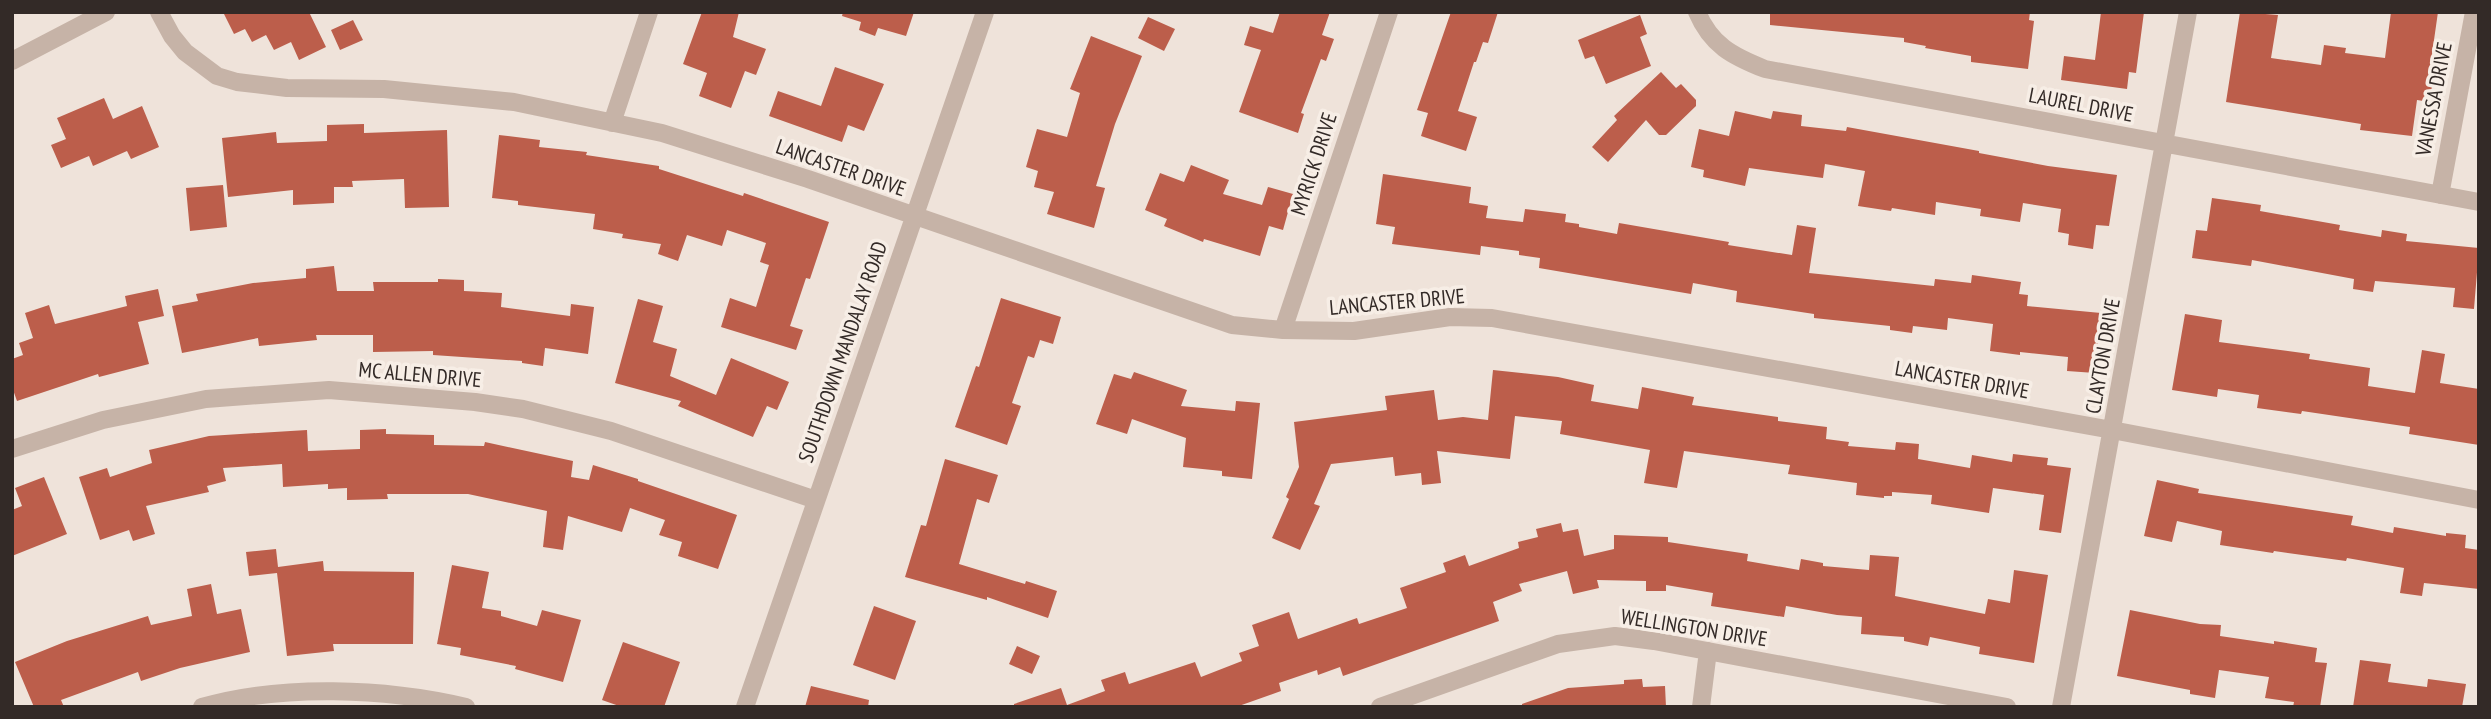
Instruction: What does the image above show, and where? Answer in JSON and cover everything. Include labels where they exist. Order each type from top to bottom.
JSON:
[{"type":"street","points":[[12,61],[106,12]]},
{"type":"street","name":"LANCASTER DRIVE","points":[[159,12],[172,36],[185,52],[217,76],[237,82],[287,88],[384,89],[514,102],[673,137],[808,179],[1232,325],[1283,330],[1354,331],[1450,317],[1493,318],[2112,430],[2479,500]]},
{"type":"street","points":[[612,123],[649,12]]},
{"type":"street","name":"SOUTHDOWN MANDALAY ROAD","points":[[745,707],[985,12]]},
{"type":"street","name":"MYRICK DRIVE","points":[[1283,330],[1389,12]]},
{"type":"street","name":"LAUREL DRIVE","points":[[1697,12],[1704,29],[1716,43],[1742,60],[1765,69],[2479,202]]},
{"type":"street","name":"CLAYTON DRIVE","points":[[2061,707],[2188,12]]},
{"type":"street","name":"VANESSA DRIVE","points":[[2440,195],[2474,12]]},
{"type":"street","name":"MC ALLEN DRIVE","points":[[12,449],[103,420],[206,399],[329,390],[475,402],[523,409],[611,431],[816,500]]},
{"type":"street","name":"WELLINGTON DRIVE","points":[[1380,707],[1558,644],[1615,636],[2007,707]]},
{"type":"street","points":[[1701,707],[1708,651]]},
{"type":"street","points":[[202,707],[291,692],[388,694],[429,698],[466,707]]},
{"type":"building","points":[[223,12],[309,12],[326,47],[299,60],[291,42],[274,50],[266,35],[252,42],[245,29],[234,34]]},
{"type":"building","points":[[702,12],[739,12],[733,37],[766,49],[756,75],[745,71],[731,108],[699,96],[707,73],[683,64]]},
{"type":"building","points":[[843,12],[914,12],[906,36],[878,28],[875,36],[859,30],[861,22],[842,16]]},
{"type":"building","points":[[1280,12],[1330,12],[1322,35],[1334,39],[1326,61],[1321,59],[1301,113],[1304,114],[1298,133],[1239,112],[1261,50],[1244,45],[1250,26],[1273,33]]},
{"type":"building","points":[[1451,12],[1498,12],[1488,43],[1483,42],[1474,62],[1458,111],[1477,117],[1466,151],[1421,136],[1428,113],[1417,110]]},
{"type":"building","points":[[1770,12],[2030,12],[2029,20],[2034,21],[2028,69],[1971,62],[1971,56],[1925,48],[1926,46],[1904,42],[1904,38],[1770,25]]},
{"type":"building","points":[[2101,12],[2144,12],[2136,73],[2129,72],[2127,89],[2061,80],[2064,56],[2095,60]]},
{"type":"building","points":[[2240,12],[2278,15],[2271,58],[2321,65],[2324,45],[2346,48],[2345,53],[2385,58],[2391,12],[2438,12],[2430,68],[2434,68],[2430,102],[2417,100],[2412,136],[2360,130],[2361,124],[2226,102]]},
{"type":"building","points":[[1640,15],[1647,34],[1640,37],[1651,66],[1606,84],[1594,56],[1585,59],[1578,40]]},
{"type":"building","points":[[1148,17],[1175,29],[1164,51],[1138,38]]},
{"type":"building","points":[[353,20],[363,40],[340,50],[331,30]]},
{"type":"building","points":[[1091,36],[1142,56],[1115,124],[1096,186],[1105,188],[1094,228],[1047,214],[1054,192],[1034,187],[1038,171],[1026,167],[1037,129],[1067,137],[1080,93],[1070,89]]},
{"type":"building","points":[[835,67],[884,84],[864,131],[848,125],[842,142],[769,116],[778,91],[821,106]]},
{"type":"building","points":[[1661,72],[1676,88],[1681,84],[1696,100],[1696,106],[1666,135],[1659,135],[1646,120],[1608,162],[1592,147],[1617,120],[1614,116]]},
{"type":"building","points":[[104,98],[113,119],[142,106],[159,147],[131,159],[127,151],[93,166],[89,156],[61,168],[51,145],[66,139],[57,118]]},
{"type":"building","points":[[1735,111],[1771,119],[1773,111],[1802,115],[1801,126],[1846,131],[1847,127],[2048,166],[2117,175],[2109,226],[2096,225],[2093,249],[2068,245],[2069,234],[2058,232],[2061,209],[2023,203],[2020,222],[1980,216],[1981,209],[1936,202],[1935,215],[1858,206],[1865,171],[1825,164],[1823,178],[1749,168],[1745,186],[1703,177],[1704,170],[1691,167],[1699,129],[1729,136]]},
{"type":"building","points":[[364,124],[364,133],[447,130],[449,207],[405,208],[404,179],[352,181],[353,187],[334,187],[334,203],[293,205],[293,190],[228,197],[222,138],[276,132],[277,143],[327,141],[327,125]]},
{"type":"building","points":[[499,135],[540,140],[539,147],[587,152],[586,155],[659,166],[659,169],[743,196],[744,193],[829,222],[810,279],[806,278],[790,326],[803,330],[796,350],[721,327],[730,298],[756,307],[769,265],[760,262],[766,243],[727,230],[722,246],[687,235],[678,261],[658,254],[661,244],[622,238],[623,234],[593,229],[595,214],[518,205],[518,201],[492,198]]},
{"type":"building","points":[[1191,165],[1229,180],[1223,194],[1262,205],[1268,187],[1293,194],[1283,230],[1269,226],[1260,256],[1204,239],[1203,242],[1164,226],[1167,219],[1145,210],[1160,173],[1184,182]]},
{"type":"building","points":[[1383,174],[1471,187],[1469,203],[1488,206],[1486,218],[1523,222],[1525,209],[1566,214],[1565,222],[1617,234],[1619,223],[1792,255],[1797,225],[1816,228],[1809,273],[1934,286],[1935,279],[1971,283],[1972,275],[2021,282],[2019,294],[2028,295],[2027,306],[2101,313],[2095,373],[2067,371],[2068,357],[1990,351],[1993,324],[1948,318],[1947,330],[1913,326],[1912,333],[1890,330],[1890,326],[1814,318],[1814,314],[1736,302],[1737,291],[1693,283],[1691,294],[1539,268],[1540,258],[1519,255],[1519,251],[1481,246],[1480,255],[1392,244],[1395,227],[1376,224]]},
{"type":"building","points":[[223,185],[227,227],[190,231],[186,188]]},
{"type":"building","points":[[2212,198],[2261,205],[2260,211],[2340,225],[2339,230],[2381,237],[2382,230],[2407,234],[2406,241],[2479,248],[2474,309],[2453,307],[2455,288],[2375,281],[2373,292],[2353,289],[2354,279],[2252,260],[2251,266],[2192,258],[2196,230],[2207,231]]},
{"type":"building","points":[[334,266],[337,291],[374,291],[373,282],[464,280],[464,291],[502,293],[501,307],[570,316],[571,304],[594,307],[588,354],[545,348],[543,366],[522,361],[433,355],[433,351],[373,352],[373,335],[316,335],[317,340],[259,346],[258,338],[182,353],[172,306],[198,301],[196,294],[253,283],[306,278],[306,269]]},
{"type":"building","points":[[158,289],[164,316],[138,322],[149,364],[99,377],[98,374],[17,401],[12,387],[12,359],[23,355],[19,343],[33,338],[25,313],[49,305],[55,324],[127,306],[125,296]]},
{"type":"building","points":[[1001,298],[1061,317],[1053,344],[1040,340],[1034,358],[1028,356],[1012,403],[1021,406],[1007,445],[955,427],[976,366],[979,367]]},
{"type":"building","points":[[638,299],[663,306],[653,342],[677,349],[670,376],[716,395],[731,358],[789,382],[777,410],[767,406],[753,437],[678,406],[681,401],[615,383]]},
{"type":"building","points":[[2185,314],[2222,320],[2219,342],[2310,354],[2309,359],[2370,368],[2368,386],[2415,393],[2422,350],[2445,354],[2440,383],[2479,389],[2479,445],[2409,434],[2410,427],[2302,411],[2301,414],[2257,408],[2259,395],[2218,389],[2217,397],[2172,390]]},
{"type":"building","points":[[1493,370],[1558,377],[1594,385],[1591,401],[1638,409],[1642,387],[1694,397],[1692,405],[1827,427],[1826,439],[1849,442],[1848,446],[1895,450],[1896,442],[1919,444],[1918,459],[1970,468],[1972,455],[2012,462],[2013,454],[2048,458],[2047,465],[2071,468],[2061,533],[2039,530],[2044,495],[1993,488],[1989,513],[1931,504],[1932,495],[1892,492],[1892,496],[1884,498],[1856,495],[1857,483],[1788,474],[1790,465],[1684,451],[1677,488],[1644,483],[1650,450],[1560,434],[1562,421],[1515,416],[1510,459],[1437,451],[1441,483],[1422,485],[1421,473],[1395,476],[1393,457],[1331,464],[1314,504],[1320,506],[1300,550],[1272,538],[1299,467],[1294,422],[1387,410],[1385,396],[1434,390],[1438,420],[1463,417],[1488,420]]},
{"type":"building","points":[[1134,372],[1187,390],[1181,406],[1235,411],[1236,401],[1260,403],[1252,479],[1222,476],[1222,471],[1183,467],[1186,438],[1132,419],[1127,434],[1096,424],[1114,374],[1131,379]]},
{"type":"building","points":[[386,429],[386,434],[434,435],[434,445],[484,446],[485,442],[573,461],[571,477],[589,480],[593,465],[737,515],[718,569],[678,556],[682,542],[659,535],[665,520],[630,508],[622,532],[568,516],[563,550],[543,547],[547,511],[468,494],[387,494],[388,499],[347,500],[347,488],[328,489],[328,484],[283,487],[282,464],[223,468],[226,481],[207,486],[209,492],[146,506],[155,534],[133,541],[129,530],[100,540],[79,477],[107,468],[110,477],[152,463],[149,450],[209,436],[307,430],[308,451],[360,449],[360,430]]},
{"type":"building","points":[[945,459],[998,475],[989,503],[977,499],[959,564],[1057,591],[1048,618],[987,597],[987,600],[905,577],[921,525],[926,526]]},
{"type":"building","points":[[44,477],[67,534],[12,556],[12,510],[22,506],[15,488]]},
{"type":"building","points":[[2157,480],[2199,489],[2198,493],[2353,516],[2351,525],[2393,533],[2394,527],[2446,536],[2446,533],[2466,535],[2465,548],[2479,550],[2479,589],[2424,583],[2422,596],[2400,593],[2404,568],[2347,558],[2346,561],[2220,545],[2222,531],[2177,521],[2172,542],[2144,536]]},
{"type":"building","points":[[1561,523],[1563,532],[1578,529],[1584,556],[1614,549],[1614,535],[1668,537],[1668,542],[1748,554],[1747,561],[1799,570],[1801,559],[1823,563],[1823,566],[1869,570],[1870,555],[1899,557],[1895,596],[1985,614],[1988,599],[2010,603],[2014,570],[2048,575],[2034,663],[1979,654],[1980,647],[1930,637],[1928,646],[1904,641],[1904,637],[1861,634],[1862,617],[1786,606],[1784,617],[1711,606],[1713,593],[1666,585],[1666,591],[1646,591],[1646,581],[1597,580],[1599,588],[1573,594],[1567,571],[1519,584],[1522,591],[1493,602],[1499,621],[1343,676],[1340,667],[1318,675],[1317,670],[1279,683],[1281,691],[1236,707],[1014,707],[1014,704],[1061,688],[1067,705],[1105,691],[1101,680],[1125,672],[1129,684],[1195,662],[1201,677],[1242,661],[1239,653],[1259,646],[1252,625],[1289,612],[1298,639],[1357,618],[1359,624],[1407,608],[1400,588],[1446,572],[1443,563],[1465,555],[1469,566],[1519,548],[1518,542],[1538,537],[1536,529]]},
{"type":"building","points":[[276,549],[278,567],[323,561],[324,571],[414,572],[413,644],[333,644],[334,651],[287,656],[277,573],[249,576],[246,552]]},
{"type":"building","points":[[452,565],[489,572],[482,608],[501,611],[501,616],[537,626],[542,610],[581,620],[563,682],[515,669],[516,666],[460,655],[461,648],[437,644]]},
{"type":"building","points":[[211,584],[217,614],[241,609],[250,652],[180,668],[141,681],[138,672],[61,700],[64,707],[34,707],[15,662],[67,641],[148,616],[151,625],[192,616],[187,589]]},
{"type":"building","points":[[874,606],[916,621],[895,680],[853,665]]},
{"type":"building","points":[[2130,610],[2200,624],[2221,625],[2220,636],[2317,648],[2315,662],[2327,663],[2320,707],[2293,707],[2294,702],[2265,698],[2269,677],[2219,670],[2215,698],[2190,694],[2190,690],[2117,676]]},
{"type":"building","points":[[623,642],[680,662],[664,707],[622,707],[602,700]]},
{"type":"building","points":[[1017,646],[1040,656],[1032,674],[1009,664]]},
{"type":"building","points":[[2360,660],[2391,664],[2388,682],[2427,687],[2428,679],[2466,684],[2462,707],[2353,707]]},
{"type":"building","points":[[1642,679],[1643,687],[1665,686],[1666,707],[1522,707],[1522,704],[1568,688],[1624,684],[1624,680]]},
{"type":"building","points":[[811,686],[869,700],[868,707],[805,707]]}]
